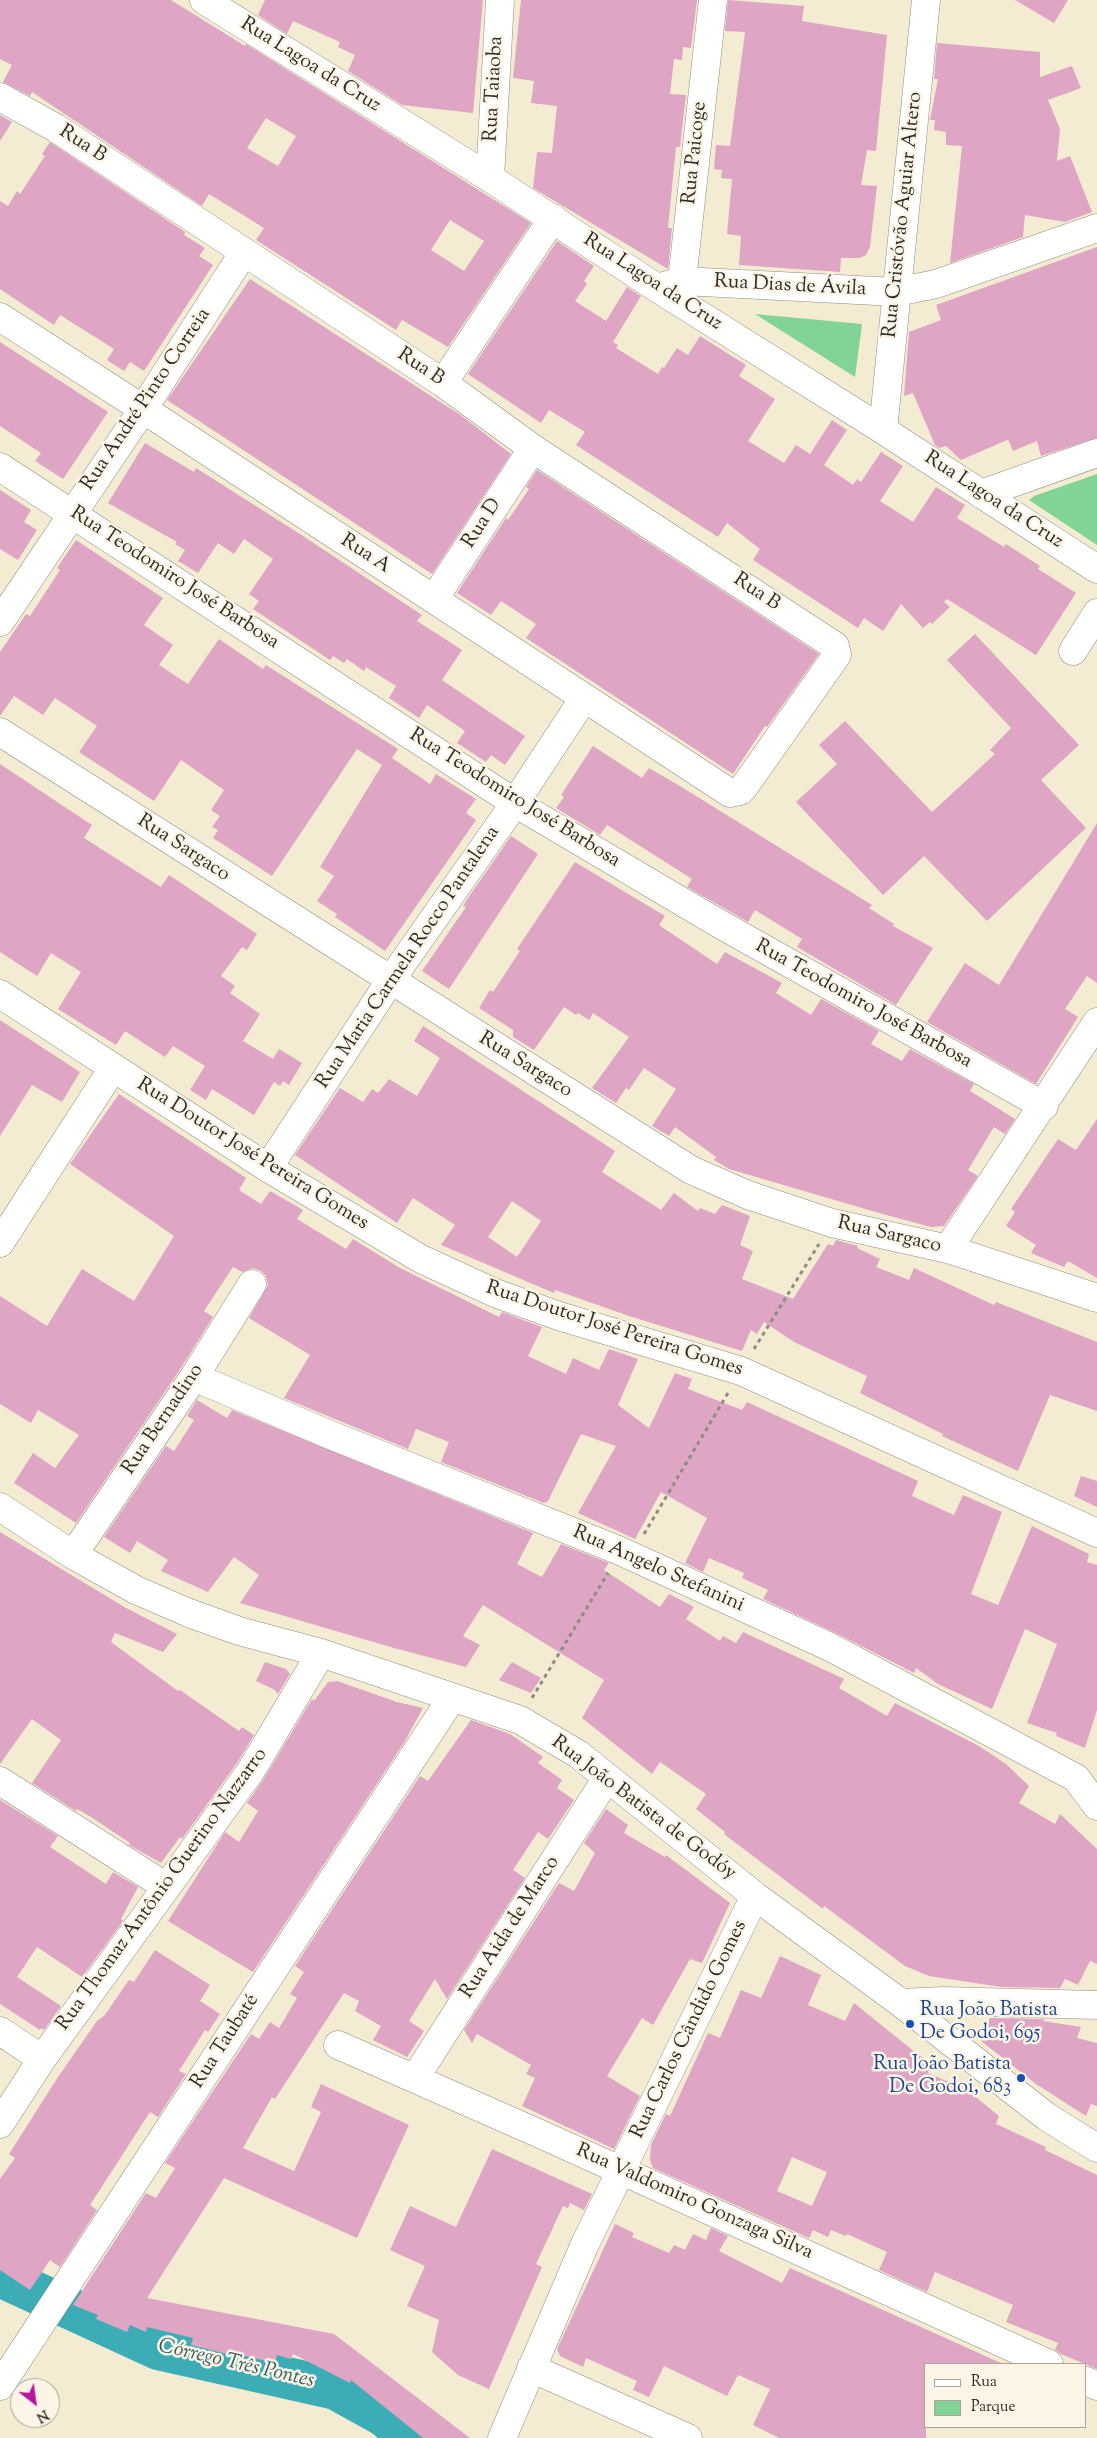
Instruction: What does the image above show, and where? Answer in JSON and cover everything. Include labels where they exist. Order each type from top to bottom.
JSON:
[{"type":"street","name":"Rua Lagoa da Cruz","points":[[204,0],[553,218],[669,285],[883,430],[1097,569]]},
{"type":"street","name":"Rua Taiaoba","points":[[490,178],[500,0]]},
{"type":"street","name":"Rua Paicoge","points":[[669,285],[712,0]]},
{"type":"street","name":"Rua Cristóvão Aguiar Altero","points":[[883,430],[926,0]]},
{"type":"street","name":"Rua B","points":[[0,96],[56,128],[443,384],[533,448],[835,646],[837,655],[744,787],[740,791],[730,794]]},
{"type":"street","points":[[443,384],[553,218]]},
{"type":"street","name":"Rua Dias de Ávila","points":[[669,285],[896,292],[936,284],[1097,228]]},
{"type":"street","name":"Rua André Pinto Correia","points":[[0,622],[143,408],[244,252]]},
{"type":"street","name":"Rua A","points":[[0,317],[143,408],[730,794]]},
{"type":"street","name":"Rua D","points":[[434,599],[533,448]]},
{"type":"street","points":[[981,494],[1097,454]]},
{"type":"street","name":"Rua Teodomiro José Barbosa","points":[[0,467],[72,512],[515,803],[718,923],[1044,1106]]},
{"type":"street","points":[[1074,651],[1097,613]]},
{"type":"street","name":"Rua Maria Carmela Rocco Pantalena","points":[[268,1168],[390,981],[515,803],[584,698]]},
{"type":"street","name":"Rua Sargaco","points":[[0,732],[390,981],[691,1170],[748,1195],[832,1223],[948,1249],[1097,1298]]},
{"type":"street","name":"Rua Doutor José Pereira Gomes","points":[[0,994],[268,1168],[422,1259],[495,1293],[559,1316],[741,1371],[1097,1533]]},
{"type":"street","points":[[948,1249],[1044,1106],[1097,1022]]},
{"type":"street","points":[[0,1244],[113,1068]]},
{"type":"street","name":"Rua Bernadino","points":[[73,1555],[194,1377],[252,1284]]},
{"type":"street","name":"Rua Angelo Stefanini","points":[[194,1377],[328,1434],[624,1553],[830,1647],[1087,1779],[1097,1806]]},
{"type":"street","name":"Rua João Batista de Godóy","points":[[0,1507],[73,1555],[136,1590],[189,1613],[239,1632],[321,1653],[520,1720],[578,1754],[755,1896],[901,2003],[1047,2117],[1097,2148]]},
{"type":"street","name":"Rua Thomaz Antônio Guerino Nazzarro","points":[[0,2124],[42,2059],[165,1886],[250,1772],[321,1653]]},
{"type":"street","name":"Rua Taubaté","points":[[6,2377],[452,1698]]},
{"type":"street","name":"Rua Aida de Marco","points":[[414,2078],[607,1778]]},
{"type":"street","points":[[0,1781],[165,1886]]},
{"type":"street","name":"Rua Carlos Cândido Gomes","points":[[502,2438],[585,2244],[755,1896]]},
{"type":"street","points":[[901,2003],[944,2001],[1097,2005]]},
{"type":"street","points":[[0,2031],[42,2059]]},
{"type":"street","name":"Rua Valdomiro Gonzaga Silva","points":[[338,2045],[621,2170],[1047,2363]]},
{"type":"street","points":[[532,2368],[688,2438]]},
{"type":"path","points":[[520,1720],[607,1575],[624,1553],[741,1371],[832,1223]]},
{"type":"green space","points":[[755,314],[862,324],[855,377]]},
{"type":"green space","points":[[1097,474],[1097,545],[1029,500],[1034,496]]},
{"type":"building","points":[[0,0],[171,0],[245,46],[246,44],[531,223],[448,347],[402,320],[396,330],[256,240],[264,228],[209,194],[202,206],[32,92],[30,96],[3,82],[12,65],[0,59]],"holes":[[[266,118],[296,136],[278,166],[247,148]],[[450,220],[484,241],[464,271],[431,250]]]},
{"type":"building","points":[[265,0],[483,0],[473,113],[402,105],[348,71],[355,55],[338,47],[340,42],[293,21],[287,34],[258,15]]},
{"type":"building","points":[[521,0],[697,0],[691,48],[683,47],[682,60],[674,59],[670,94],[686,95],[680,147],[676,147],[668,228],[672,228],[668,269],[533,188],[537,152],[552,153],[557,106],[531,103],[534,81],[513,78]]},
{"type":"building","points":[[728,0],[804,6],[802,21],[887,35],[876,151],[867,150],[861,185],[877,186],[870,247],[866,255],[860,258],[841,258],[840,272],[739,265],[741,236],[727,234],[732,179],[721,178],[722,170],[714,169],[716,145],[730,146],[745,32],[725,31]]},
{"type":"building","points":[[1015,0],[1068,0],[1054,23]]},
{"type":"building","points":[[937,43],[1040,52],[1040,77],[1072,66],[1081,88],[1048,100],[1060,129],[1057,161],[1070,156],[1092,212],[1065,222],[1025,215],[1023,237],[950,263],[962,146],[946,145],[946,132],[934,130],[935,120],[930,120],[938,79],[934,79]]},
{"type":"building","points":[[0,115],[12,122],[0,141]]},
{"type":"building","points":[[50,142],[185,232],[184,235],[205,248],[199,256],[213,265],[144,371],[130,362],[124,371],[107,360],[114,349],[60,315],[54,325],[0,289],[0,201],[8,206],[17,191],[20,194],[45,156],[42,154]]},
{"type":"building","points":[[557,241],[594,266],[584,281],[587,284],[575,301],[606,321],[627,287],[641,296],[613,342],[618,345],[616,348],[658,374],[677,348],[688,355],[700,336],[746,365],[739,376],[775,399],[748,441],[784,463],[796,445],[810,454],[832,420],[847,430],[824,465],[853,485],[857,479],[861,482],[881,452],[903,466],[880,501],[913,522],[936,487],[965,505],[957,518],[1004,547],[1006,544],[1040,566],[1038,569],[1076,593],[1036,655],[947,599],[944,602],[950,607],[932,624],[930,622],[923,628],[901,604],[883,631],[864,618],[858,628],[753,560],[760,549],[727,523],[718,537],[576,445],[585,432],[549,410],[541,423],[468,374]]},
{"type":"building","points":[[1097,247],[1097,438],[1041,456],[1037,441],[1013,451],[1007,440],[961,460],[946,446],[939,448],[935,445],[913,393],[904,396],[909,332],[941,320],[936,305]]},
{"type":"building","points":[[250,279],[462,416],[511,454],[432,574],[167,400]]},
{"type":"building","points":[[0,342],[108,412],[63,479],[35,461],[41,453],[0,426]]},
{"type":"building","points":[[145,443],[194,472],[196,468],[300,534],[422,615],[417,621],[462,650],[442,680],[525,736],[505,765],[491,755],[486,762],[457,743],[465,731],[427,705],[419,718],[389,698],[396,686],[366,667],[364,671],[347,659],[344,663],[333,656],[330,660],[253,609],[259,601],[249,594],[273,559],[244,539],[234,554],[218,543],[198,573],[178,561],[185,550],[175,544],[177,542],[108,503]]},
{"type":"building","points":[[537,470],[819,654],[767,727],[765,726],[733,774],[526,638],[536,624],[501,601],[491,615],[457,593],[506,518],[508,520],[529,489],[526,487]]},
{"type":"building","points":[[0,490],[31,510],[24,522],[37,530],[18,560],[0,549]]},
{"type":"building","points":[[76,540],[163,598],[144,625],[173,645],[159,665],[188,684],[219,639],[263,669],[266,665],[398,749],[392,758],[430,784],[436,774],[476,799],[466,813],[476,820],[385,951],[335,917],[337,914],[317,901],[334,876],[320,867],[382,765],[357,749],[272,876],[213,838],[218,830],[212,827],[220,816],[211,810],[224,790],[181,760],[154,801],[79,752],[97,726],[55,698],[43,715],[14,696],[0,716],[0,652],[26,614],[30,616],[60,570],[57,568]]},
{"type":"building","points":[[975,634],[1079,745],[1041,780],[1086,828],[987,921],[924,856],[883,895],[796,802],[837,764],[819,745],[845,721],[932,812],[995,754],[990,750],[1011,728],[947,660]]},
{"type":"building","points":[[593,746],[642,778],[649,768],[680,786],[872,905],[869,908],[894,924],[893,926],[933,948],[896,1005],[797,947],[802,939],[755,910],[748,922],[687,887],[692,879],[607,825],[600,835],[556,808],[564,797],[561,795]]},
{"type":"building","points":[[0,764],[92,825],[84,838],[161,887],[169,875],[257,934],[247,950],[242,947],[221,976],[235,986],[230,993],[260,1014],[243,1041],[273,1059],[279,1049],[302,1063],[289,1085],[283,1081],[280,1086],[274,1082],[254,1115],[212,1089],[206,1100],[190,1090],[205,1066],[173,1046],[165,1057],[125,1031],[116,1045],[58,1009],[81,972],[51,953],[37,976],[0,952]]},
{"type":"building","points":[[1097,823],[1097,983],[1087,976],[1065,1009],[1078,1017],[1036,1084],[927,1022],[965,963],[999,985]]},
{"type":"building","points":[[511,836],[538,854],[449,989],[422,971],[466,907],[463,906],[468,898]]},
{"type":"building","points":[[575,862],[665,916],[659,925],[717,964],[725,952],[782,983],[776,993],[811,1015],[821,999],[879,1031],[871,1044],[902,1061],[910,1049],[974,1084],[970,1091],[1015,1119],[1005,1134],[994,1127],[968,1170],[978,1176],[944,1226],[931,1227],[729,1169],[714,1160],[716,1157],[675,1127],[669,1136],[652,1126],[676,1089],[644,1068],[629,1090],[626,1088],[616,1103],[592,1088],[629,1037],[593,1013],[589,1020],[578,1013],[576,1015],[564,1007],[534,1050],[513,1037],[513,1030],[479,1008],[490,990],[493,992],[520,951],[517,949]]},
{"type":"building","points":[[0,1020],[80,1072],[62,1102],[32,1085],[0,1136]]},
{"type":"building","points":[[423,1026],[615,1151],[602,1172],[661,1210],[674,1193],[698,1211],[700,1208],[715,1214],[722,1205],[750,1216],[740,1245],[753,1251],[742,1279],[793,1299],[828,1244],[833,1246],[836,1240],[858,1246],[857,1248],[880,1259],[876,1267],[909,1280],[914,1268],[994,1305],[996,1302],[1097,1342],[1097,1411],[1050,1395],[1018,1471],[942,1436],[943,1434],[860,1393],[867,1376],[794,1342],[764,1322],[757,1334],[751,1330],[742,1351],[629,1316],[555,1290],[554,1293],[441,1245],[455,1225],[413,1198],[397,1223],[295,1155],[340,1088],[363,1102],[372,1089],[378,1093],[389,1079],[417,1096],[440,1058],[414,1041]],"holes":[[[512,1201],[541,1221],[517,1257],[488,1237]]]},
{"type":"building","points":[[119,1094],[246,1178],[239,1190],[261,1204],[270,1191],[303,1210],[297,1219],[346,1249],[353,1239],[400,1268],[499,1317],[502,1312],[542,1327],[528,1356],[566,1374],[573,1358],[599,1370],[609,1349],[638,1359],[618,1405],[649,1428],[675,1373],[692,1379],[688,1389],[742,1410],[747,1402],[918,1481],[912,1496],[954,1515],[963,1495],[1002,1512],[971,1594],[998,1605],[1032,1526],[1089,1554],[1087,1562],[1097,1565],[1097,1710],[1085,1748],[1056,1736],[1057,1733],[1027,1723],[1057,1644],[1025,1629],[992,1709],[938,1684],[916,1668],[914,1673],[836,1633],[763,1599],[768,1590],[742,1578],[744,1573],[709,1558],[703,1572],[685,1563],[707,1518],[661,1492],[635,1539],[578,1513],[616,1446],[581,1434],[548,1501],[544,1503],[441,1462],[449,1442],[416,1429],[408,1449],[284,1398],[310,1355],[249,1318],[268,1285],[266,1276],[261,1271],[253,1268],[242,1272],[233,1267],[204,1311],[213,1317],[181,1368],[76,1523],[14,1483],[33,1453],[55,1468],[79,1435],[38,1410],[31,1423],[0,1404],[0,1296],[47,1326],[82,1269],[134,1301],[174,1236],[70,1164]]},
{"type":"building","points":[[1097,1119],[1097,1278],[1068,1261],[1064,1267],[1031,1253],[1036,1245],[1006,1226],[1015,1212],[1011,1209],[1058,1139],[1076,1150]]},
{"type":"building","points":[[197,1400],[227,1418],[232,1410],[533,1533],[517,1564],[542,1577],[561,1544],[609,1563],[604,1570],[660,1607],[669,1594],[694,1607],[686,1619],[720,1641],[723,1636],[736,1643],[743,1632],[844,1679],[839,1688],[887,1716],[895,1703],[979,1746],[1006,1764],[1029,1786],[1019,1803],[1055,1824],[1060,1814],[1097,1849],[1097,1964],[1090,1961],[1078,1985],[1065,1979],[1060,1988],[1001,1987],[929,1976],[905,1966],[824,1906],[823,1909],[724,1834],[725,1832],[696,1809],[706,1794],[660,1762],[652,1774],[582,1718],[604,1680],[483,1605],[463,1636],[480,1645],[466,1667],[240,1603],[259,1575],[234,1557],[208,1592],[161,1571],[168,1560],[137,1541],[130,1553],[104,1537],[166,1446],[174,1451],[194,1420],[187,1416]]},
{"type":"building","points":[[1081,1476],[1097,1481],[1097,1507],[1074,1496]]},
{"type":"building","points":[[0,1532],[126,1608],[177,1634],[163,1652],[115,1633],[111,1642],[178,1691],[180,1690],[239,1731],[242,1727],[254,1735],[237,1763],[182,1839],[180,1837],[161,1863],[129,1845],[130,1843],[91,1817],[77,1809],[76,1811],[32,1783],[61,1740],[32,1719],[0,1764]]},
{"type":"building","points":[[265,1662],[286,1669],[290,1674],[278,1694],[275,1690],[256,1681]]},
{"type":"building","points":[[512,1662],[541,1678],[531,1693],[499,1680]]},
{"type":"building","points":[[337,1681],[397,1702],[423,1708],[405,1741],[253,1972],[168,1921],[225,1832],[239,1842],[258,1811],[247,1803],[312,1699],[314,1701],[328,1682]]},
{"type":"building","points":[[471,1720],[510,1734],[543,1757],[538,1763],[562,1780],[557,1788],[574,1800],[548,1839],[538,1832],[513,1870],[525,1878],[447,1999],[435,1979],[409,2021],[424,2031],[407,2057],[373,2040],[381,2026],[355,2011],[359,2001],[344,1993],[275,2099],[272,2097],[243,2148],[294,2171],[321,2112],[311,2107],[321,2084],[409,2125],[357,2238],[224,2178],[147,2298],[334,2334],[470,2438],[423,2438],[351,2380],[350,2383],[293,2354],[291,2359],[277,2355],[275,2363],[191,2345],[193,2338],[147,2327],[146,2332],[130,2325],[127,2332],[96,2319],[98,2315],[73,2305],[146,2193],[156,2198],[175,2168],[165,2163],[251,2034],[259,2039],[270,2022],[279,2028],[297,1998],[290,1994],[304,1972],[295,1966],[420,1776],[428,1781]]},
{"type":"building","points":[[0,1800],[58,1836],[50,1847],[106,1884],[113,1872],[138,1887],[121,1919],[123,1921],[82,1977],[37,1947],[17,1977],[61,2006],[44,2030],[41,2028],[40,2030],[0,2004]]},
{"type":"building","points":[[606,1809],[628,1825],[624,1833],[665,1857],[666,1855],[730,1903],[702,1963],[690,1959],[653,2025],[642,2018],[607,2076],[640,2096],[614,2149],[522,2106],[535,2078],[526,2074],[531,2065],[477,2034],[472,2043],[464,2030],[559,1883],[574,1891],[595,1853],[584,1843]]},
{"type":"building","points":[[155,1950],[210,1985],[200,2001],[220,2014],[208,2032],[205,2030],[179,2071],[186,2074],[158,2117],[150,2112],[90,2205],[97,2210],[60,2267],[50,2260],[30,2290],[0,2270],[0,2179],[15,2158],[9,2154],[58,2077],[97,2021],[104,2016],[129,1980],[134,1982]]},
{"type":"building","points":[[780,1956],[821,1975],[808,2005],[845,2021],[854,2003],[931,2065],[928,2073],[967,2090],[999,2116],[996,2124],[1046,2147],[1045,2150],[1097,2175],[1097,2369],[1055,2350],[1058,2343],[1006,2322],[1013,2305],[935,2272],[927,2292],[879,2270],[887,2252],[847,2234],[846,2236],[831,2230],[828,2237],[813,2230],[809,2238],[653,2168],[650,2160],[651,2145],[666,2114],[670,2116],[708,2033],[720,2038],[741,1990],[761,1998]],"holes":[[[792,2157],[827,2172],[812,2206],[777,2191]]]},
{"type":"building","points":[[990,2018],[1045,2019],[1043,2021],[1081,2027],[1077,2038],[1097,2043],[1097,2106],[1091,2104],[1086,2116],[1036,2084],[981,2041]]},
{"type":"building","points":[[492,2149],[592,2194],[584,2210],[570,2203],[568,2208],[563,2206],[536,2264],[542,2267],[489,2389],[458,2375],[432,2352],[439,2320],[407,2306],[425,2266],[390,2250],[410,2206],[456,2227]]},
{"type":"building","points":[[615,2224],[634,2233],[632,2237],[669,2253],[674,2245],[685,2250],[693,2234],[706,2240],[711,2228],[728,2236],[719,2251],[782,2283],[790,2268],[1001,2363],[924,2363],[924,2428],[926,2428],[926,2438],[779,2438],[753,2425],[770,2389],[738,2375],[727,2396],[664,2366],[649,2397],[633,2390],[637,2381],[586,2358],[583,2367],[560,2356],[557,2349]]},
{"type":"waterway","name":"Córrego Três Pontes","points":[[0,2276],[158,2349],[336,2389],[383,2415],[411,2438]]},
{"type":"place","name":"Rua João Batista De Godoi, 695","points":[[910,2024]]},
{"type":"place","name":"Rua João Batista De Godoi, 683","points":[[1021,2078]]}]
